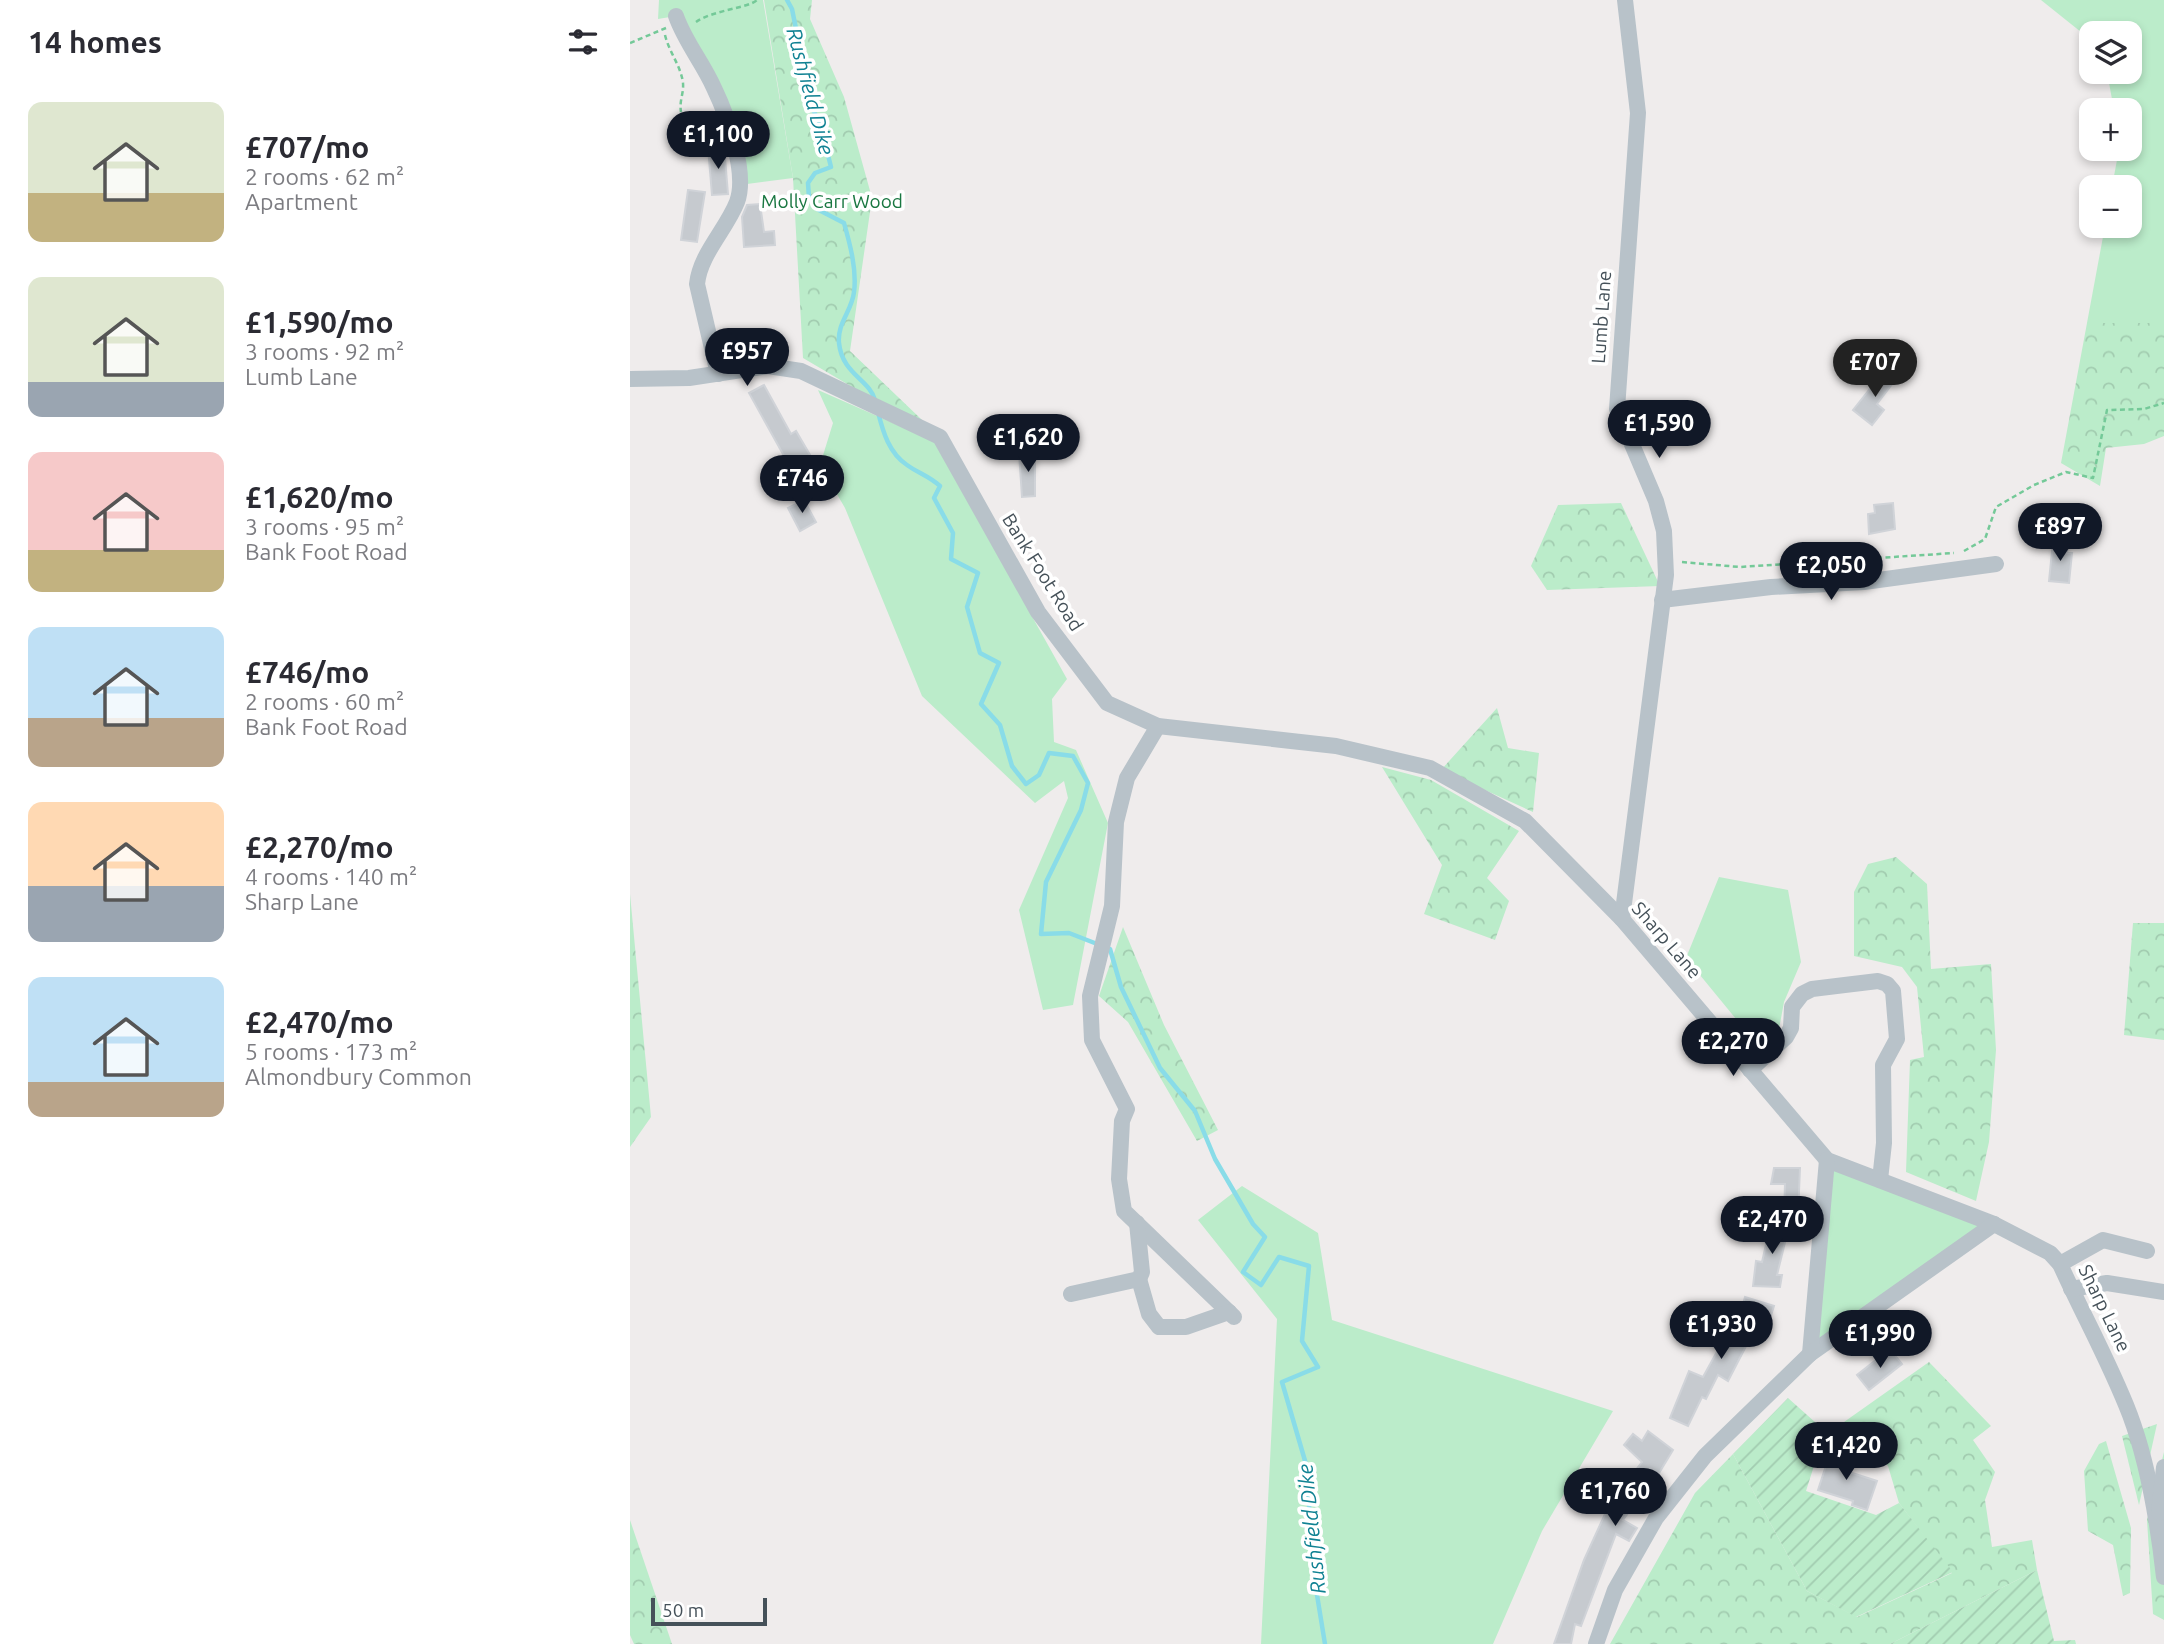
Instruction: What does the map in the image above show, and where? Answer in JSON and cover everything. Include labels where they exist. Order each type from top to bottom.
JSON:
[{"type":"street","name":"Lumb Lane","points":[[1622,919],[1665,575],[1664,531],[1657,501],[1617,409],[1638,113],[1625,0]]},
{"type":"street","points":[[677,21],[718,97],[736,152],[740,183],[738,201],[698,271],[697,284],[718,374]]},
{"type":"street","name":"Bank Foot Road","points":[[630,379],[689,378],[768,366],[801,371],[940,438],[1038,612],[1107,703],[1158,726]]},
{"type":"street","points":[[1662,600],[1771,587],[1864,582],[1996,564]]},
{"type":"street","points":[[1137,1223],[1142,1272],[1139,1279],[1145,1303],[1159,1327],[1186,1327],[1231,1314],[1137,1223],[1124,1211],[1119,1179],[1122,1121],[1127,1109],[1092,1040],[1090,996],[1098,954],[1112,906],[1116,822],[1127,778],[1158,726]]},
{"type":"street","name":"Sharp Lane","points":[[1158,726],[1336,746],[1430,768],[1525,821],[1622,919],[1827,1160],[1994,1224],[2050,1253],[2060,1264],[2104,1350],[2131,1417],[2158,1522],[2164,1577]]},
{"type":"street","points":[[1750,1070],[1786,1037],[1791,1028],[1791,1007],[1802,994],[1812,989],[1878,981],[1890,987],[1893,991],[1897,1039],[1883,1065],[1884,1143],[1880,1180]]},
{"type":"street","points":[[1810,1354],[1827,1160]]},
{"type":"street","points":[[1596,1644],[1615,1590],[1656,1518],[1706,1456],[1810,1354],[1994,1224]]},
{"type":"street","points":[[2060,1264],[2103,1240],[2147,1251]]},
{"type":"street","points":[[1070,1294],[1139,1279]]},
{"type":"street","points":[[2071,1289],[2107,1283],[2164,1292]]},
{"type":"street","points":[[2158,1522],[2164,1467]]},
{"type":"path","points":[[681,111],[679,98],[684,86],[669,53],[677,21],[694,24],[723,9],[753,4],[757,0]]},
{"type":"path","points":[[1663,560],[1740,567],[1964,552],[1985,539],[1996,507],[2034,485],[2066,472],[2093,478],[2107,410],[2144,408],[2164,403]]},
{"type":"green space","points":[[659,0],[763,0],[793,178],[747,184],[744,141],[725,100],[676,16],[658,19]]},
{"type":"green space","name":"Molly Carr Wood","points":[[764,0],[812,0],[810,19],[844,97],[872,198],[850,351],[944,441],[803,358],[793,178]]},
{"type":"green space","points":[[2041,0],[2164,0],[2164,323],[2087,323],[2103,238],[2142,238],[2142,175],[2114,175],[2117,161],[2142,161],[2142,98],[2112,98],[2109,84],[2142,84],[2142,21],[2079,21],[2079,30]]},
{"type":"green space","points":[[2087,323],[2164,323],[2164,436],[2144,444],[2106,448],[2100,486],[2061,463]]},
{"type":"green space","points":[[818,390],[934,441],[1067,679],[1052,699],[1054,742],[1076,750],[1108,823],[1073,1005],[1043,1010],[1019,910],[1068,798],[1064,781],[1035,803],[922,696],[845,508],[820,465],[833,423]]},
{"type":"green space","points":[[1621,503],[1660,586],[1547,590],[1531,566],[1558,505]]},
{"type":"green space","points":[[1497,708],[1508,748],[1539,753],[1533,812],[1441,770]]},
{"type":"green space","points":[[1382,767],[1431,780],[1519,831],[1487,878],[1509,901],[1495,940],[1424,914],[1442,865]]},
{"type":"green space","points":[[1896,857],[1927,884],[1931,969],[1991,964],[1996,1050],[1989,1142],[1976,1201],[1906,1172],[1910,1060],[1924,1057],[1917,987],[1902,967],[1854,956],[1854,892],[1868,864]]},
{"type":"green space","points":[[1719,877],[1788,890],[1801,962],[1784,1002],[1777,1040],[1759,1047],[1686,958]]},
{"type":"green space","points":[[630,894],[651,1117],[630,1147]]},
{"type":"green space","points":[[2133,923],[2164,923],[2164,1040],[2124,1035]]},
{"type":"green space","points":[[1123,927],[1164,1025],[1218,1130],[1197,1141],[1128,1022],[1099,996]]},
{"type":"green space","points":[[1828,1162],[1996,1226],[1810,1354]]},
{"type":"green space","points":[[1242,1186],[1318,1233],[1332,1320],[1613,1411],[1542,1531],[1493,1644],[1261,1644],[1277,1319],[1198,1220]]},
{"type":"green space","points":[[1929,1362],[1991,1426],[1973,1440],[1995,1472],[1985,1500],[1992,1547],[2032,1540],[2037,1570],[1890,1644],[1610,1644],[1695,1493],[1733,1454],[1807,1591],[1857,1617],[1952,1573],[1899,1503],[1888,1466],[1844,1422]]},
{"type":"green space","points":[[1788,1398],[1825,1431],[1806,1491],[1876,1515],[1899,1503],[1953,1572],[1856,1617],[1807,1591],[1733,1454]]},
{"type":"green space","points":[[2157,1424],[2139,1505],[2122,1436]]},
{"type":"green space","points":[[2106,1441],[2131,1528],[2130,1593],[2123,1596],[2113,1545],[2088,1531],[2084,1471],[2099,1444]]},
{"type":"green space","points":[[2164,1452],[2164,1620],[2153,1614],[2147,1520]]},
{"type":"green space","points":[[630,1520],[672,1644],[634,1644],[630,1635]]},
{"type":"green space","points":[[2037,1570],[2054,1641],[2075,1640],[2076,1644],[1890,1644]]},
{"type":"building","points":[[724,146],[728,194],[712,195],[708,147]]},
{"type":"building","points":[[688,190],[705,192],[697,242],[681,240]]},
{"type":"building","points":[[760,204],[764,232],[774,231],[775,245],[744,247],[742,217],[747,205]]},
{"type":"building","points":[[1885,370],[1896,379],[1877,404],[1884,410],[1872,425],[1853,410]]},
{"type":"building","points":[[764,385],[791,434],[796,431],[813,460],[793,472],[749,393]]},
{"type":"building","points":[[1035,452],[1035,496],[1022,497],[1019,453]]},
{"type":"building","points":[[804,500],[816,522],[800,531],[788,508]]},
{"type":"building","points":[[1893,503],[1895,529],[1869,534],[1868,514],[1875,513],[1874,505]]},
{"type":"building","points":[[2053,541],[2068,543],[2067,553],[2072,553],[2069,583],[2049,581]]},
{"type":"building","points":[[1774,1168],[1800,1168],[1798,1216],[1784,1214],[1785,1184],[1771,1184]]},
{"type":"building","points":[[1772,1218],[1790,1222],[1777,1275],[1782,1275],[1780,1287],[1753,1286],[1756,1261],[1762,1262]]},
{"type":"building","points":[[1745,1297],[1774,1306],[1769,1322],[1760,1319],[1728,1381],[1718,1375],[1706,1399],[1702,1397],[1688,1426],[1670,1418],[1689,1371],[1703,1377],[1725,1337],[1732,1341]]},
{"type":"building","points":[[1890,1349],[1902,1364],[1869,1390],[1857,1375]]},
{"type":"building","points":[[1648,1431],[1673,1450],[1653,1483],[1662,1490],[1652,1502],[1642,1494],[1623,1520],[1637,1528],[1629,1541],[1616,1534],[1581,1626],[1575,1624],[1571,1644],[1554,1644],[1584,1560],[1610,1503],[1642,1462],[1624,1445],[1633,1434],[1642,1441]]},
{"type":"building","points":[[1831,1450],[1846,1455],[1842,1465],[1848,1467],[1846,1471],[1877,1481],[1867,1510],[1852,1505],[1853,1501],[1818,1490]]},
{"type":"waterway","name":"Rushfield Dike","points":[[787,0],[792,9],[812,108],[820,123],[831,167],[815,173],[808,183],[809,198],[817,209],[844,223],[855,275],[851,305],[840,329],[841,354],[875,400]]},
{"type":"waterway","name":"Rushfield Dike","points":[[878,412],[891,448],[901,460],[940,486],[934,498],[953,533],[951,559],[978,573],[967,607],[980,653],[999,663],[981,704],[1000,725],[1012,766],[1026,784],[1039,775],[1049,753],[1073,756],[1088,783],[1081,810],[1046,882],[1041,934],[1069,933],[1110,949],[1121,987],[1160,1068],[1195,1111],[1215,1159],[1253,1224],[1265,1237],[1243,1272],[1261,1285],[1279,1257],[1309,1266],[1302,1341],[1318,1367],[1282,1382],[1308,1471],[1311,1558],[1325,1644]]}]
